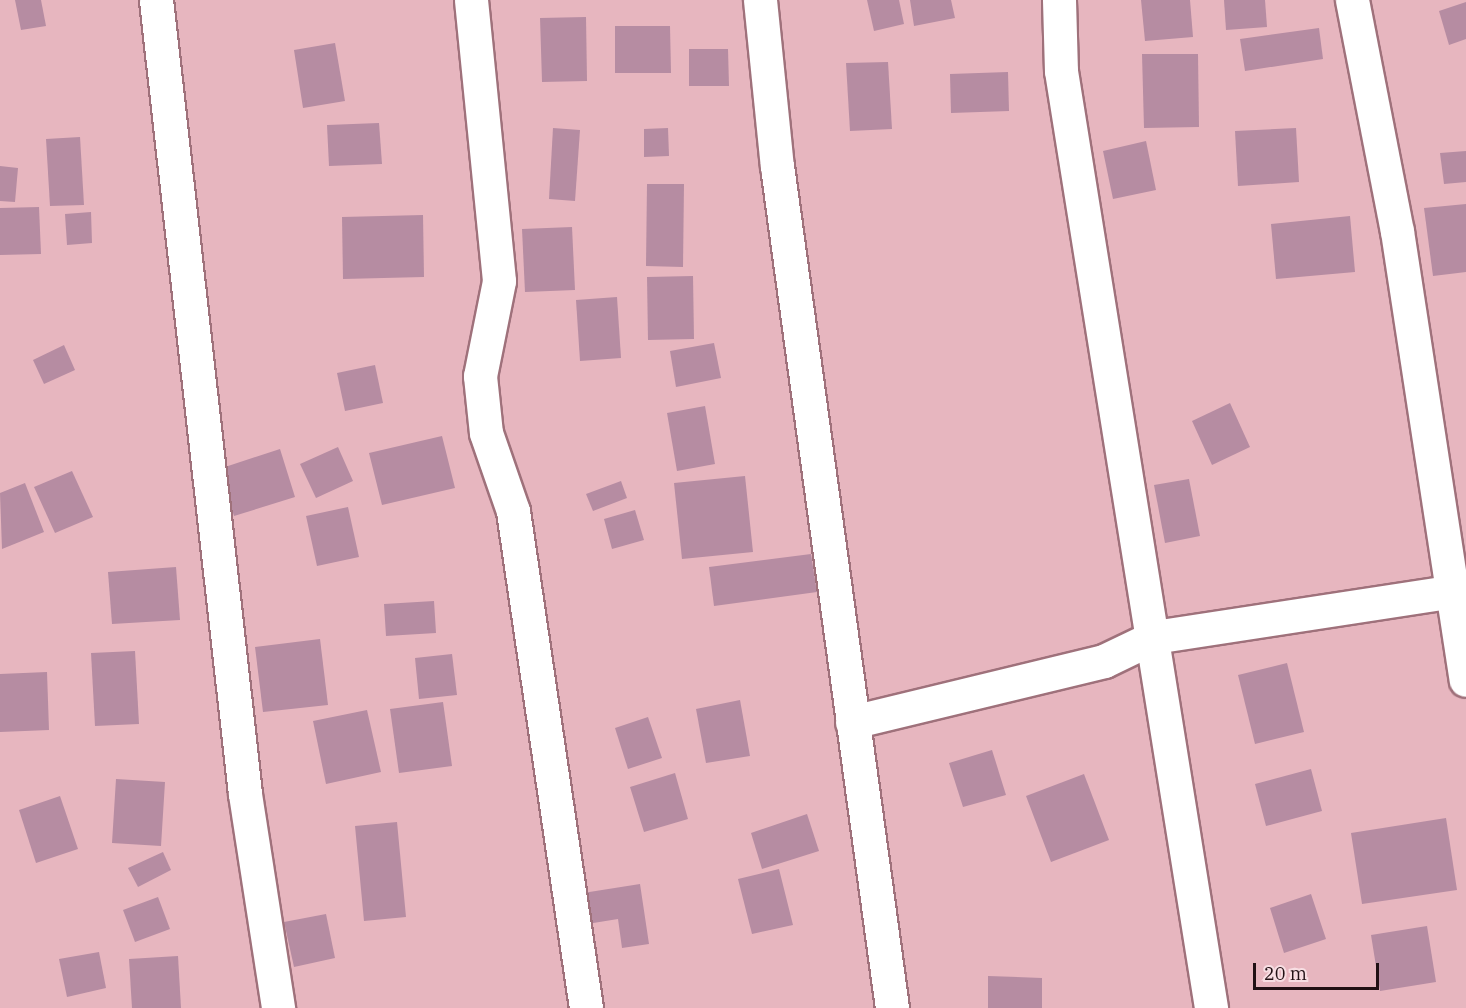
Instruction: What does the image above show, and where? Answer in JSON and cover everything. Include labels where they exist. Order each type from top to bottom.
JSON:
[{"type":"street","points":[[156,0],[245,794],[278,1008]]},
{"type":"street","points":[[471,0],[498,281],[480,376],[486,433],[513,511],[586,1008]]},
{"type":"street","points":[[760,0],[777,166],[892,1008]]},
{"type":"street","points":[[1059,0],[1061,71],[1154,637],[1210,1008]]},
{"type":"street","points":[[1352,0],[1397,231],[1457,590],[1466,680]]},
{"type":"street","points":[[852,722],[1104,661],[1154,637],[1457,590]]},
{"type":"building","points":[[15,0],[41,0],[46,26],[21,30]]},
{"type":"building","points":[[867,0],[899,0],[904,24],[874,31]]},
{"type":"building","points":[[910,0],[951,0],[955,18],[914,26]]},
{"type":"building","points":[[1141,0],[1190,0],[1193,37],[1145,41]]},
{"type":"building","points":[[1224,0],[1265,0],[1267,27],[1226,30]]},
{"type":"building","points":[[1466,2],[1466,39],[1449,45],[1439,11]]},
{"type":"building","points":[[586,17],[587,81],[542,82],[540,18]]},
{"type":"building","points":[[615,26],[670,26],[671,73],[615,73]]},
{"type":"building","points":[[1319,28],[1323,59],[1245,71],[1240,39]]},
{"type":"building","points":[[335,43],[345,101],[303,108],[294,50]]},
{"type":"building","points":[[689,49],[728,49],[729,86],[689,86]]},
{"type":"building","points":[[1142,54],[1198,54],[1199,127],[1144,128]]},
{"type":"building","points":[[888,62],[892,129],[850,131],[846,63]]},
{"type":"building","points":[[1008,72],[1009,111],[951,113],[950,74]]},
{"type":"building","points":[[379,123],[382,164],[329,166],[327,125]]},
{"type":"building","points":[[553,128],[580,130],[575,201],[549,199]]},
{"type":"building","points":[[668,128],[669,156],[644,157],[644,129]]},
{"type":"building","points":[[1296,128],[1299,182],[1238,186],[1235,131]]},
{"type":"building","points":[[80,137],[84,205],[50,206],[46,139]]},
{"type":"building","points":[[1146,141],[1156,190],[1113,199],[1103,151]]},
{"type":"building","points":[[1466,151],[1466,182],[1444,184],[1440,153]]},
{"type":"building","points":[[0,166],[18,168],[15,202],[0,201]]},
{"type":"building","points":[[647,184],[684,184],[683,267],[646,266]]},
{"type":"building","points":[[1466,204],[1466,272],[1433,276],[1424,208]]},
{"type":"building","points":[[39,207],[41,254],[0,255],[0,208]]},
{"type":"building","points":[[91,212],[92,243],[67,245],[65,214]]},
{"type":"building","points":[[423,215],[424,277],[343,279],[342,217]]},
{"type":"building","points":[[1350,216],[1355,272],[1276,279],[1271,224]]},
{"type":"building","points":[[572,227],[575,290],[525,292],[522,229]]},
{"type":"building","points":[[693,276],[694,339],[648,340],[647,277]]},
{"type":"building","points":[[617,297],[621,358],[580,361],[576,300]]},
{"type":"building","points":[[714,343],[721,378],[676,387],[670,351]]},
{"type":"building","points":[[64,345],[75,370],[44,384],[33,360]]},
{"type":"building","points":[[375,365],[383,403],[345,411],[337,373]]},
{"type":"building","points":[[1230,403],[1250,447],[1212,465],[1192,421]]},
{"type":"building","points":[[705,406],[715,464],[677,471],[667,413]]},
{"type":"building","points":[[442,436],[455,488],[382,505],[369,453]]},
{"type":"building","points":[[338,447],[353,481],[316,498],[300,464]]},
{"type":"building","points":[[280,449],[295,497],[234,516],[219,469]]},
{"type":"building","points":[[72,471],[93,517],[55,533],[34,487]]},
{"type":"building","points":[[745,476],[753,552],[682,559],[674,483]]},
{"type":"building","points":[[1189,479],[1200,536],[1165,543],[1154,485]]},
{"type":"building","points":[[621,481],[627,498],[593,511],[586,494]]},
{"type":"building","points":[[25,483],[44,532],[2,549],[0,493]]},
{"type":"building","points":[[348,507],[359,557],[317,566],[306,516]]},
{"type":"building","points":[[635,510],[644,540],[612,549],[604,519]]},
{"type":"building","points":[[811,554],[817,592],[714,606],[709,567]]},
{"type":"building","points":[[176,567],[180,620],[112,624],[108,572]]},
{"type":"building","points":[[434,601],[436,633],[386,636],[384,604]]},
{"type":"building","points":[[320,639],[328,705],[263,712],[255,647]]},
{"type":"building","points":[[135,651],[139,724],[95,726],[91,653]]},
{"type":"building","points":[[452,654],[457,695],[419,699],[415,658]]},
{"type":"building","points":[[1287,663],[1304,732],[1255,744],[1238,675]]},
{"type":"building","points":[[47,672],[49,730],[0,732],[0,674]]},
{"type":"building","points":[[740,700],[750,756],[706,763],[696,709]]},
{"type":"building","points":[[443,702],[452,766],[399,773],[390,709]]},
{"type":"building","points":[[367,710],[381,772],[326,784],[313,721]]},
{"type":"building","points":[[648,717],[662,758],[628,769],[615,728]]},
{"type":"building","points":[[992,750],[1006,795],[963,807],[949,763]]},
{"type":"building","points":[[1311,769],[1322,811],[1266,826],[1255,784]]},
{"type":"building","points":[[675,773],[688,819],[644,832],[630,787]]},
{"type":"building","points":[[1084,774],[1109,840],[1051,862],[1026,796]]},
{"type":"building","points":[[116,779],[165,782],[161,846],[112,843]]},
{"type":"building","points":[[60,796],[78,849],[36,863],[19,810]]},
{"type":"building","points":[[807,814],[819,851],[762,869],[751,833]]},
{"type":"building","points":[[1446,818],[1457,890],[1362,904],[1351,833]]},
{"type":"building","points":[[397,822],[406,917],[364,921],[355,826]]},
{"type":"building","points":[[163,852],[171,870],[138,887],[128,868]]},
{"type":"building","points":[[779,869],[793,925],[752,934],[738,879]]},
{"type":"building","points":[[640,884],[649,944],[622,948],[618,919],[587,924],[583,893]]},
{"type":"building","points":[[1311,894],[1326,939],[1284,953],[1270,908]]},
{"type":"building","points":[[158,897],[170,929],[135,942],[123,910]]},
{"type":"building","points":[[326,914],[335,958],[294,967],[284,922]]},
{"type":"building","points":[[1427,926],[1436,982],[1380,991],[1371,935]]},
{"type":"building","points":[[99,952],[106,988],[67,997],[59,959]]},
{"type":"building","points":[[178,956],[181,1008],[132,1008],[129,959]]},
{"type":"building","points":[[988,976],[1042,978],[1042,1008],[988,1008]]}]
